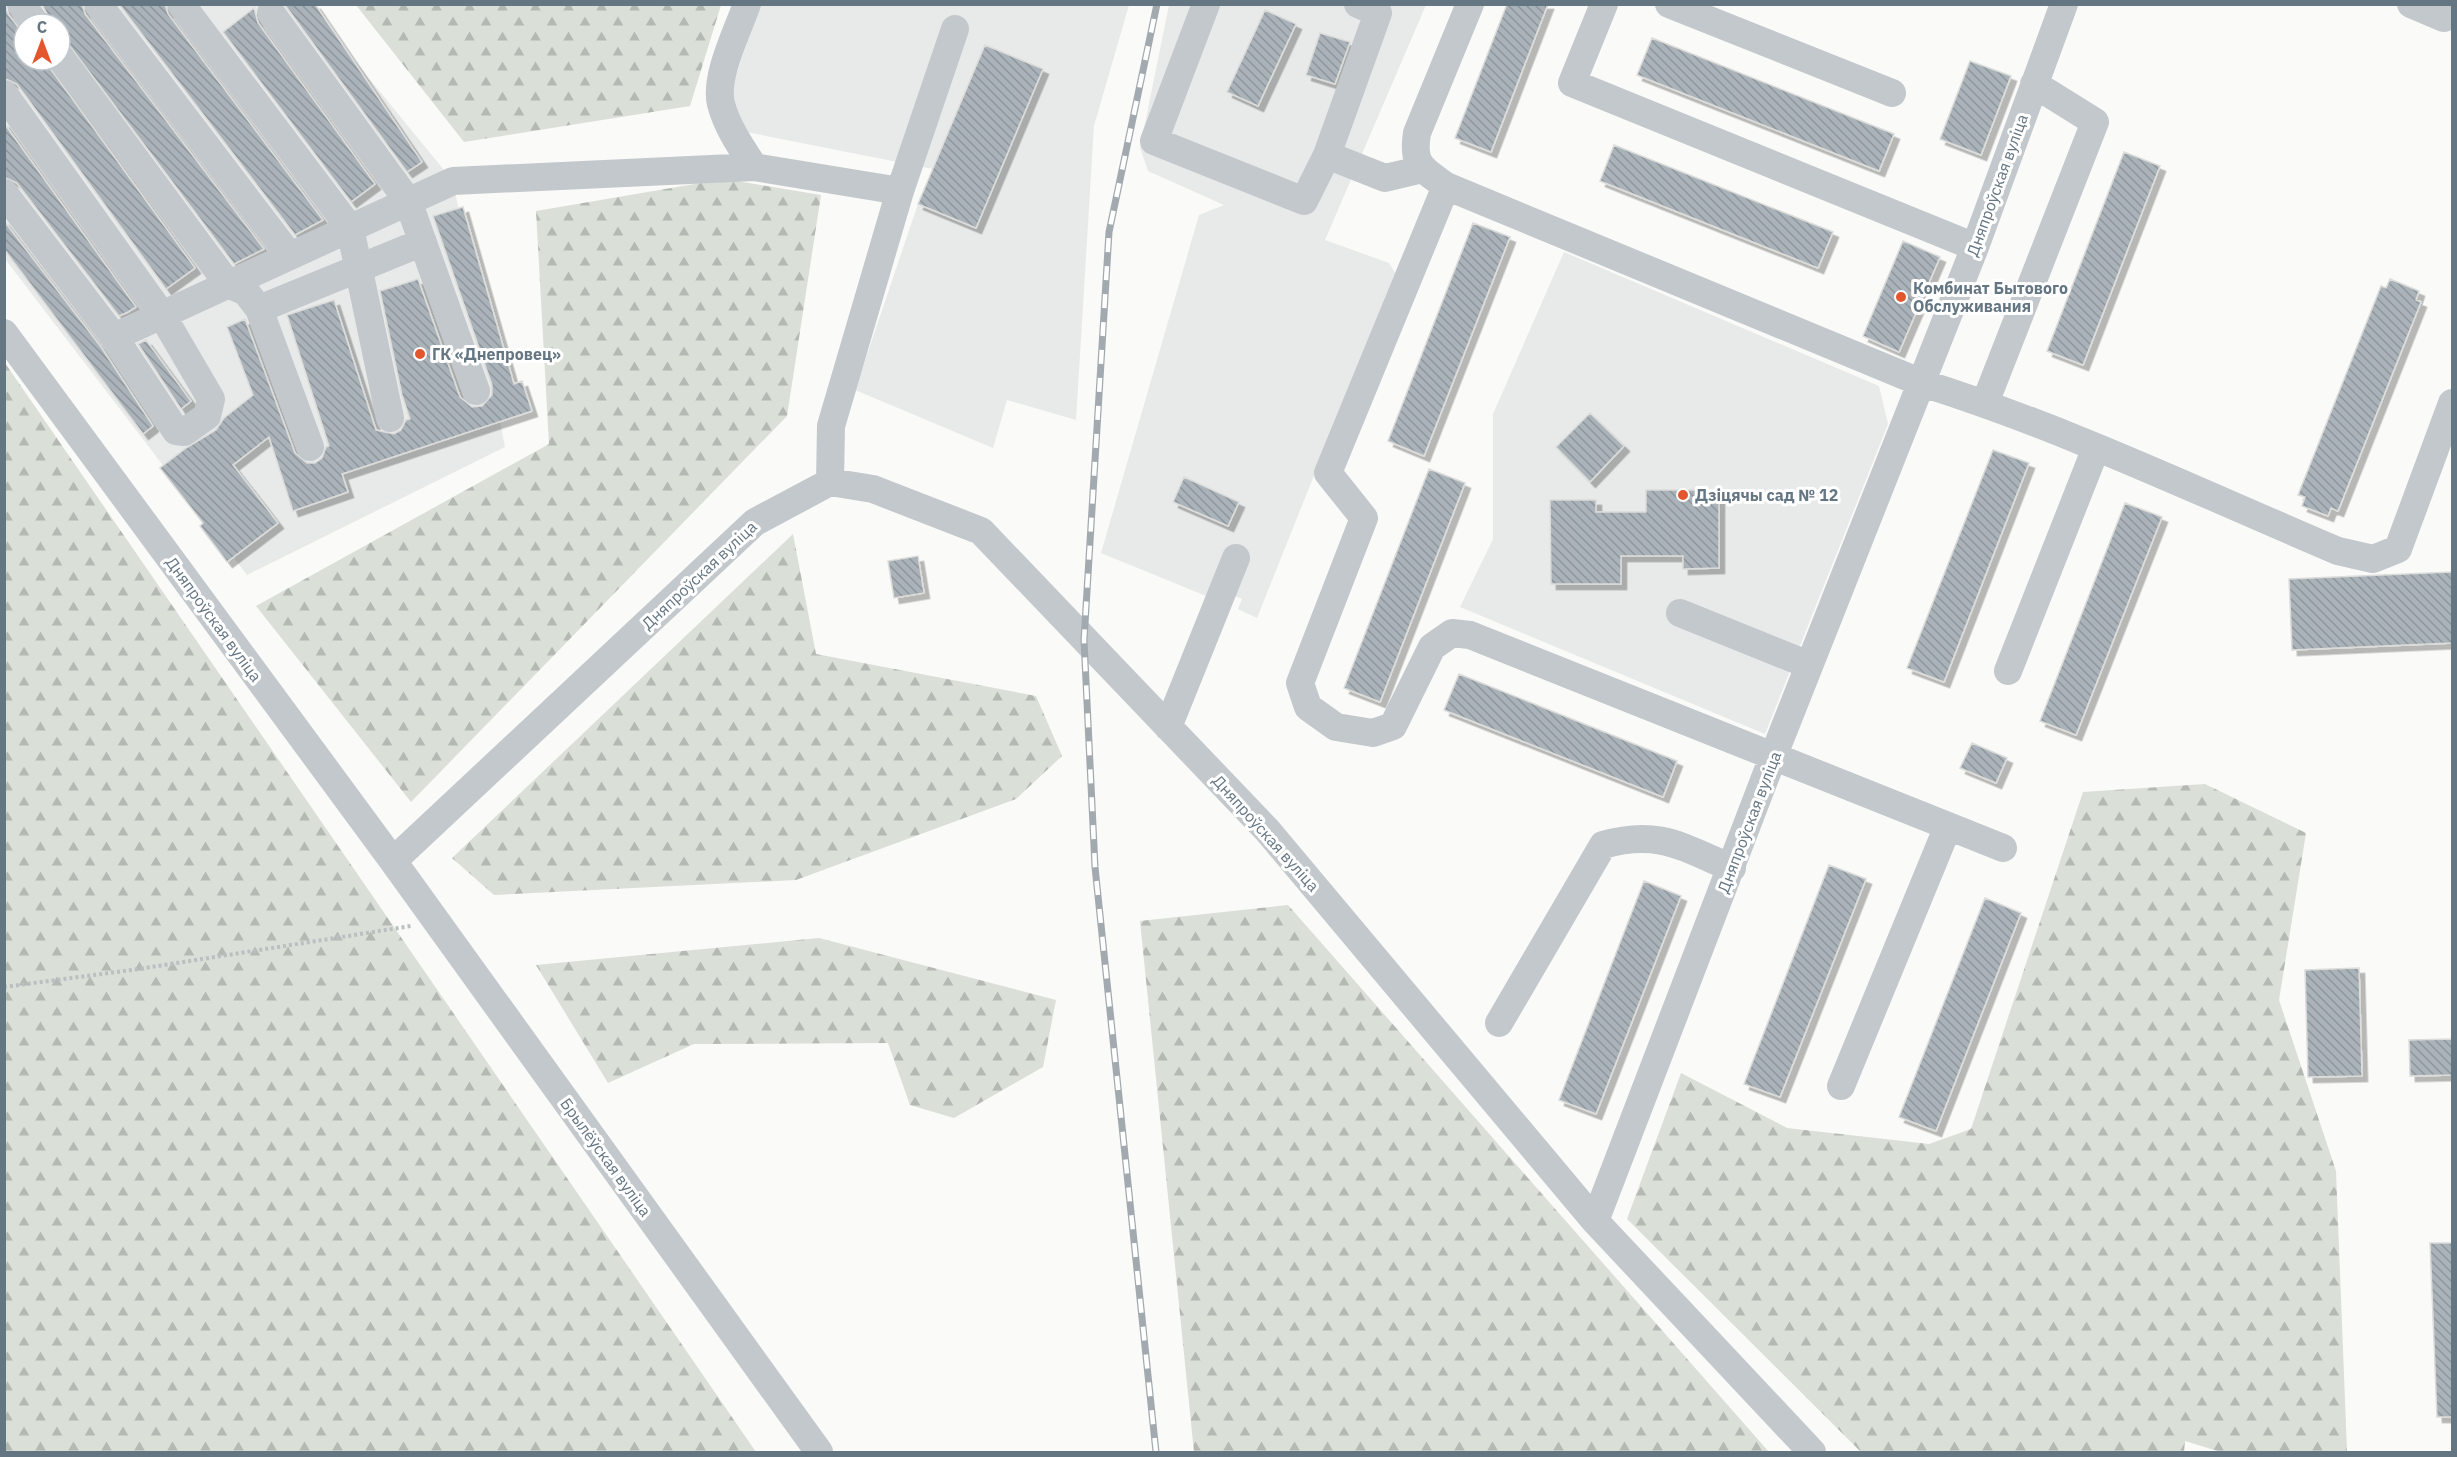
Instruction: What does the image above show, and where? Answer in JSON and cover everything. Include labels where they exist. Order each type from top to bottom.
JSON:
[{"type":"street","points":[[98,4],[290,256]]},
{"type":"street","points":[[747,4],[722,74],[720,102],[733,134],[754,167]]},
{"type":"street","points":[[1206,4],[1154,141],[1304,201],[1327,155],[1378,13],[1358,4]]},
{"type":"street","points":[[1470,4],[1417,133],[1414,154],[1423,169],[1446,186],[1922,383],[1985,403],[2338,551],[2373,559],[2398,549],[2452,403]]},
{"type":"street","points":[[1604,4],[1572,83],[1975,247]]},
{"type":"street","points":[[1669,4],[1892,93]]},
{"type":"street","name":"Дняпроўская вуліца","points":[[4,333],[393,861],[755,522],[830,482],[873,489],[981,531],[1267,830],[1595,1221],[1773,757],[1975,247],[2064,4]]},
{"type":"street","points":[[2411,4],[2444,18]]},
{"type":"street","points":[[188,8],[350,228],[390,418]]},
{"type":"street","points":[[271,13],[408,201],[476,391]]},
{"type":"street","points":[[830,482],[831,426],[900,191],[955,29]]},
{"type":"street","points":[[71,72],[228,284],[246,292],[259,309],[310,447]]},
{"type":"street","points":[[1985,403],[2095,122],[2034,84]]},
{"type":"street","points":[[4,94],[162,315],[211,399],[207,416],[184,432],[176,431],[114,337],[4,193]]},
{"type":"street","points":[[1327,155],[1385,178],[1423,169]]},
{"type":"street","points":[[114,337],[453,181],[754,167],[900,191]]},
{"type":"street","points":[[1446,186],[1328,473],[1364,518],[1300,683],[1308,707],[1336,727],[1373,733],[1393,726],[1432,647],[1452,633],[1470,635],[2003,848]]},
{"type":"street","points":[[259,309],[423,242]]},
{"type":"street","points":[[2008,671],[2096,448]]},
{"type":"street","points":[[1168,727],[1236,558]]},
{"type":"street","points":[[1680,613],[1809,665]]},
{"type":"street","points":[[1842,1086],[1948,826]]},
{"type":"street","points":[[1499,1023],[1603,845],[1628,837],[1662,839],[1732,868]]},
{"type":"street","name":"Брылёўская вуліца","points":[[393,861],[819,1452]]},
{"type":"street","points":[[1595,1221],[1812,1452]]},
{"type":"path","points":[[4,987],[139,969],[436,922]]},
{"type":"shaded area","points":[[5,5],[309,5],[453,181],[505,447],[247,575],[5,259]]},
{"type":"shaded area","points":[[759,5],[1129,5],[1094,126],[1076,420],[1007,400],[993,448],[855,390],[918,204],[933,169],[746,132],[730,94]]},
{"type":"shaded area","points":[[1169,5],[1426,5],[1325,240],[1389,263],[1395,273],[1257,618],[1238,609],[1242,599],[1214,587],[1206,596],[1101,553],[1199,215],[1224,205],[1148,171],[1140,148]]},
{"type":"shaded area","points":[[1564,252],[1879,386],[1888,424],[1765,734],[1460,607],[1493,539],[1493,414]]},
{"type":"green space","points":[[356,5],[721,5],[690,106],[464,142]]},
{"type":"green space","points":[[724,179],[821,195],[787,416],[411,802],[256,606],[549,444],[536,211]]},
{"type":"green space","points":[[5,363],[756,1452],[5,1452]]},
{"type":"green space","points":[[793,534],[816,654],[1036,696],[1062,756],[1016,799],[796,880],[494,895],[452,858]]},
{"type":"green space","points":[[2205,784],[2306,833],[2279,1000],[2336,1171],[2347,1452],[2221,1452],[2185,1441],[2184,1452],[1861,1452],[1627,1219],[1681,1073],[1787,1128],[1929,1144],[1971,1129],[2083,792]]},
{"type":"green space","points":[[1288,905],[1769,1452],[1194,1452],[1140,921]]},
{"type":"green space","points":[[819,938],[1056,1000],[1043,1067],[954,1118],[910,1105],[888,1043],[694,1044],[608,1083],[536,965]]},
{"type":"building","points":[[4,4],[12,19],[12,72],[53,72],[195,268],[166,289],[17,84],[4,78]]},
{"type":"building","points":[[42,4],[82,4],[85,14],[264,249],[234,264],[72,49],[72,12],[46,12]]},
{"type":"building","points":[[119,4],[165,4],[168,14],[323,220],[295,235]]},
{"type":"building","points":[[315,4],[422,162],[407,172],[285,5]]},
{"type":"building","points":[[1507,4],[1548,4],[1491,152],[1455,138]]},
{"type":"building","points":[[254,8],[258,23],[375,184],[351,202],[223,32]]},
{"type":"building","points":[[1265,10],[1296,24],[1258,106],[1227,92]]},
{"type":"building","points":[[1320,33],[1350,42],[1335,84],[1306,75]]},
{"type":"building","points":[[1652,38],[1894,134],[1879,171],[1637,75]]},
{"type":"building","points":[[985,45],[1043,69],[976,228],[918,204]]},
{"type":"building","points":[[1970,61],[2011,76],[1981,155],[1940,139]]},
{"type":"building","points":[[4,123],[136,307],[119,316],[17,183],[4,177]]},
{"type":"building","points":[[1614,145],[1833,232],[1818,268],[1600,181]]},
{"type":"building","points":[[2124,152],[2160,166],[2083,365],[2047,351]]},
{"type":"building","name":"ГК «Днепровец»","points":[[463,207],[514,384],[522,381],[532,411],[342,474],[348,492],[293,511],[269,437],[233,465],[278,523],[227,562],[200,526],[203,523],[160,468],[186,448],[216,430],[224,418],[253,395],[227,327],[245,319],[295,453],[307,463],[315,463],[322,458],[326,447],[329,446],[287,315],[334,300],[376,430],[394,434],[401,430],[406,420],[410,419],[402,395],[380,291],[418,279],[460,397],[472,407],[482,406],[492,395],[492,385],[433,216]]},
{"type":"building","points":[[4,221],[101,347],[153,426],[143,434],[4,249]]},
{"type":"building","points":[[1473,223],[1510,237],[1424,456],[1388,441]]},
{"type":"building","name":"Комбинат Бытового Обслуживания","points":[[1903,241],[1940,257],[1899,352],[1863,336]]},
{"type":"building","points":[[2390,279],[2419,291],[2416,300],[2421,302],[2338,511],[2331,508],[2328,516],[2302,506],[2305,497],[2298,495],[2381,286],[2386,288]]},
{"type":"building","points":[[146,340],[191,401],[181,409],[138,344]]},
{"type":"building","points":[[1590,413],[1624,446],[1590,482],[1556,447]]},
{"type":"building","points":[[1993,450],[2029,463],[1944,682],[1907,668]]},
{"type":"building","points":[[1429,469],[1465,483],[1380,702],[1344,688]]},
{"type":"building","points":[[1184,477],[1239,502],[1228,526],[1173,502]]},
{"type":"building","name":"Дзіцячы сад № 12","points":[[1646,490],[1719,490],[1719,568],[1683,569],[1683,556],[1621,556],[1621,584],[1551,584],[1550,500],[1596,500],[1596,512],[1646,512]]},
{"type":"building","points":[[2125,503],[2162,517],[2076,735],[2040,721]]},
{"type":"building","points":[[918,556],[924,593],[894,598],[888,561]]},
{"type":"building","points":[[2452,572],[2452,643],[2292,650],[2289,579]]},
{"type":"building","points":[[1459,674],[1677,761],[1663,797],[1444,710]]},
{"type":"building","points":[[1972,743],[2007,758],[1996,783],[1960,768]]},
{"type":"building","points":[[1829,865],[1866,879],[1780,1097],[1744,1084]]},
{"type":"building","points":[[1644,881],[1681,896],[1596,1114],[1559,1100]]},
{"type":"building","points":[[1985,898],[2021,913],[1936,1131],[1899,1117]]},
{"type":"building","points":[[2359,968],[2362,1076],[2308,1077],[2305,970]]},
{"type":"building","points":[[2452,1039],[2452,1075],[2410,1076],[2409,1040]]},
{"type":"building","points":[[2430,1243],[2452,1243],[2452,1417],[2437,1417]]},
{"type":"railway","points":[[1156,1452],[1095,867],[1084,640],[1109,232],[1157,4]]},
{"type":"place","name":"Комбинат Бытового Обслуживания","points":[[1901,297]]},
{"type":"place","name":"ГК «Днепровец»","points":[[420,354]]},
{"type":"place","name":"Дзіцячы сад № 12","points":[[1683,495]]}]
